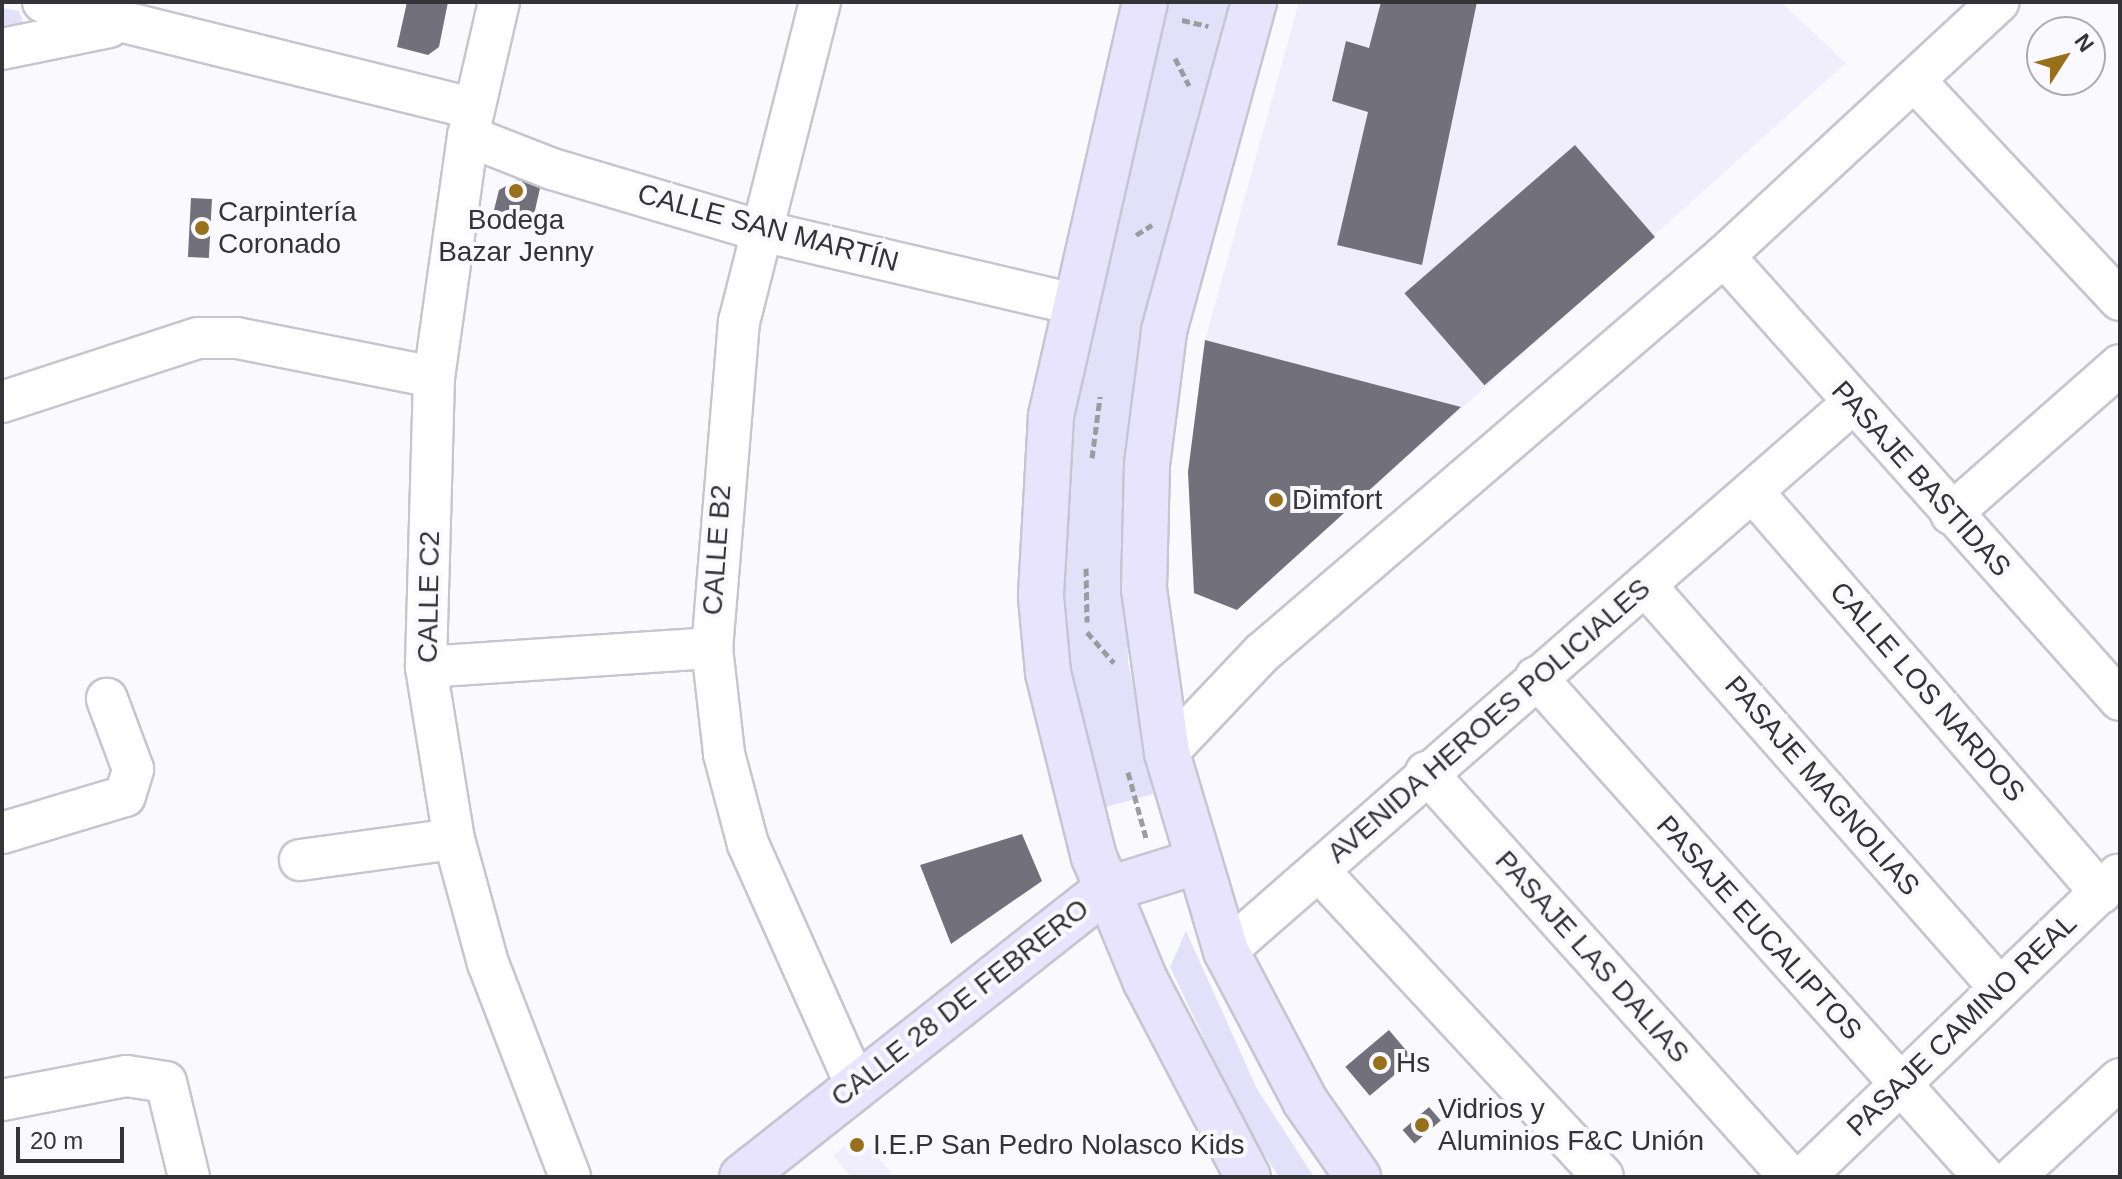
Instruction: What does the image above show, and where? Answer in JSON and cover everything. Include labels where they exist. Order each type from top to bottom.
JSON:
[{"type":"main road","points":[[1144,6],[1073,304],[1051,416],[1041,597],[1048,673],[1085,831],[1106,890],[1235,1172]]},
{"type":"main road","points":[[1249,18],[1153,398],[1144,589],[1167,753],[1196,862],[1226,951],[1305,1101],[1358,1177]]},
{"type":"main road","name":"CALLE 28 DE FEBRERO","points":[[742,1177],[855,1083],[1106,890],[1196,862]]},
{"type":"street","name":"CALLE SAN MARTÍN","points":[[43,2],[471,123],[552,169],[758,230],[1073,304]]},
{"type":"street","name":"CALLE C2","points":[[499,2],[471,123],[434,377],[426,667],[454,839],[514,1043],[570,1177]]},
{"type":"street","name":"CALLE B2","points":[[820,2],[758,230],[724,445],[712,648],[724,754],[748,844],[855,1083]]},
{"type":"street","points":[[1167,753],[1262,653],[1724,256],[1998,2]]},
{"type":"street","points":[[2,49],[121,25]]},
{"type":"street","points":[[1915,81],[2120,300]]},
{"type":"street","name":"PASAJE BASTIDAS","points":[[1724,256],[2120,700]]},
{"type":"street","points":[[2,402],[198,338],[237,338],[434,377]]},
{"type":"street","points":[[1951,514],[2120,365]]},
{"type":"street","name":"AVENIDA HEROES POLICIALES","points":[[1226,951],[1319,871],[1426,772],[1853,403]]},
{"type":"street","name":"CALLE LOS NARDOS","points":[[1753,492],[2111,883]]},
{"type":"street","name":"PASAJE MAGNOLIAS","points":[[1645,585],[1999,987]]},
{"type":"street","points":[[426,667],[712,648]]},
{"type":"street","name":"PASAJE EUCALIPTOS","points":[[1536,677],[1899,1086],[1984,1177]]},
{"type":"street","points":[[2,833],[125,796],[133,769],[107,699]]},
{"type":"street","name":"PASAJE LAS DALIAS","points":[[1426,772],[1790,1177]]},
{"type":"street","points":[[300,860],[454,839]]},
{"type":"street","points":[[1319,871],[1603,1177]]},
{"type":"street","name":"PASAJE CAMINO REAL","points":[[1804,1177],[2111,883]]},
{"type":"street","points":[[2,1100],[127,1076],[166,1082],[189,1177]]},
{"type":"street","points":[[2014,1177],[2120,1079]]},
{"type":"path","points":[[1144,6],[1249,18]]},
{"type":"path","points":[[1085,831],[1179,801]]},
{"type":"shaded area","points":[[1160,2],[1232,2],[1126,467],[1128,661],[1153,794],[1095,810],[1059,624],[1075,348]]},
{"type":"shaded area","points":[[1299,2],[1781,2],[1846,63],[1237,610],[1194,593],[1188,472],[1205,340]]},
{"type":"shaded area","points":[[2,8],[19,11],[24,24],[2,32]]},
{"type":"shaded area","points":[[1186,931],[1257,1089],[1314,1177],[1279,1177],[1246,1126],[1170,967]]},
{"type":"shaded area","name":"I.E.P San Pedro Nolasco Kids","points":[[858,1134],[895,1177],[851,1177],[833,1156]]},
{"type":"building","points":[[407,2],[448,2],[439,47],[428,55],[397,47]]},
{"type":"building","points":[[1381,2],[1477,2],[1422,265],[1337,245],[1368,112],[1332,101],[1346,41],[1369,48]]},
{"type":"building","points":[[1575,145],[1655,237],[1484,385],[1404,293]]},
{"type":"building","points":[[518,179],[541,184],[533,219],[494,210],[499,190]]},
{"type":"building","name":"Carpintería Coronado","points":[[191,198],[212,199],[209,258],[188,257]]},
{"type":"building","name":"Dimfort","points":[[1205,340],[1461,407],[1237,610],[1194,593],[1188,472]]},
{"type":"building","points":[[1022,834],[1042,881],[951,944],[920,865]]},
{"type":"building","name":"Hs","points":[[1389,1030],[1413,1059],[1370,1096],[1345,1067]]},
{"type":"building","name":"Vidrios y Aluminios F&C Unión","points":[[1429,1107],[1441,1121],[1414,1144],[1403,1130]]},
{"type":"place","name":"Bodega Bazar Jenny","points":[[516,191]]},
{"type":"place","name":"Carpintería Coronado","points":[[202,228]]},
{"type":"place","name":"Dimfort","points":[[1276,500]]},
{"type":"place","name":"Hs","points":[[1380,1063]]},
{"type":"place","name":"Vidrios y Aluminios F&C Unión","points":[[1422,1125]]},
{"type":"place","name":"I.E.P San Pedro Nolasco Kids","points":[[857,1145]]}]
